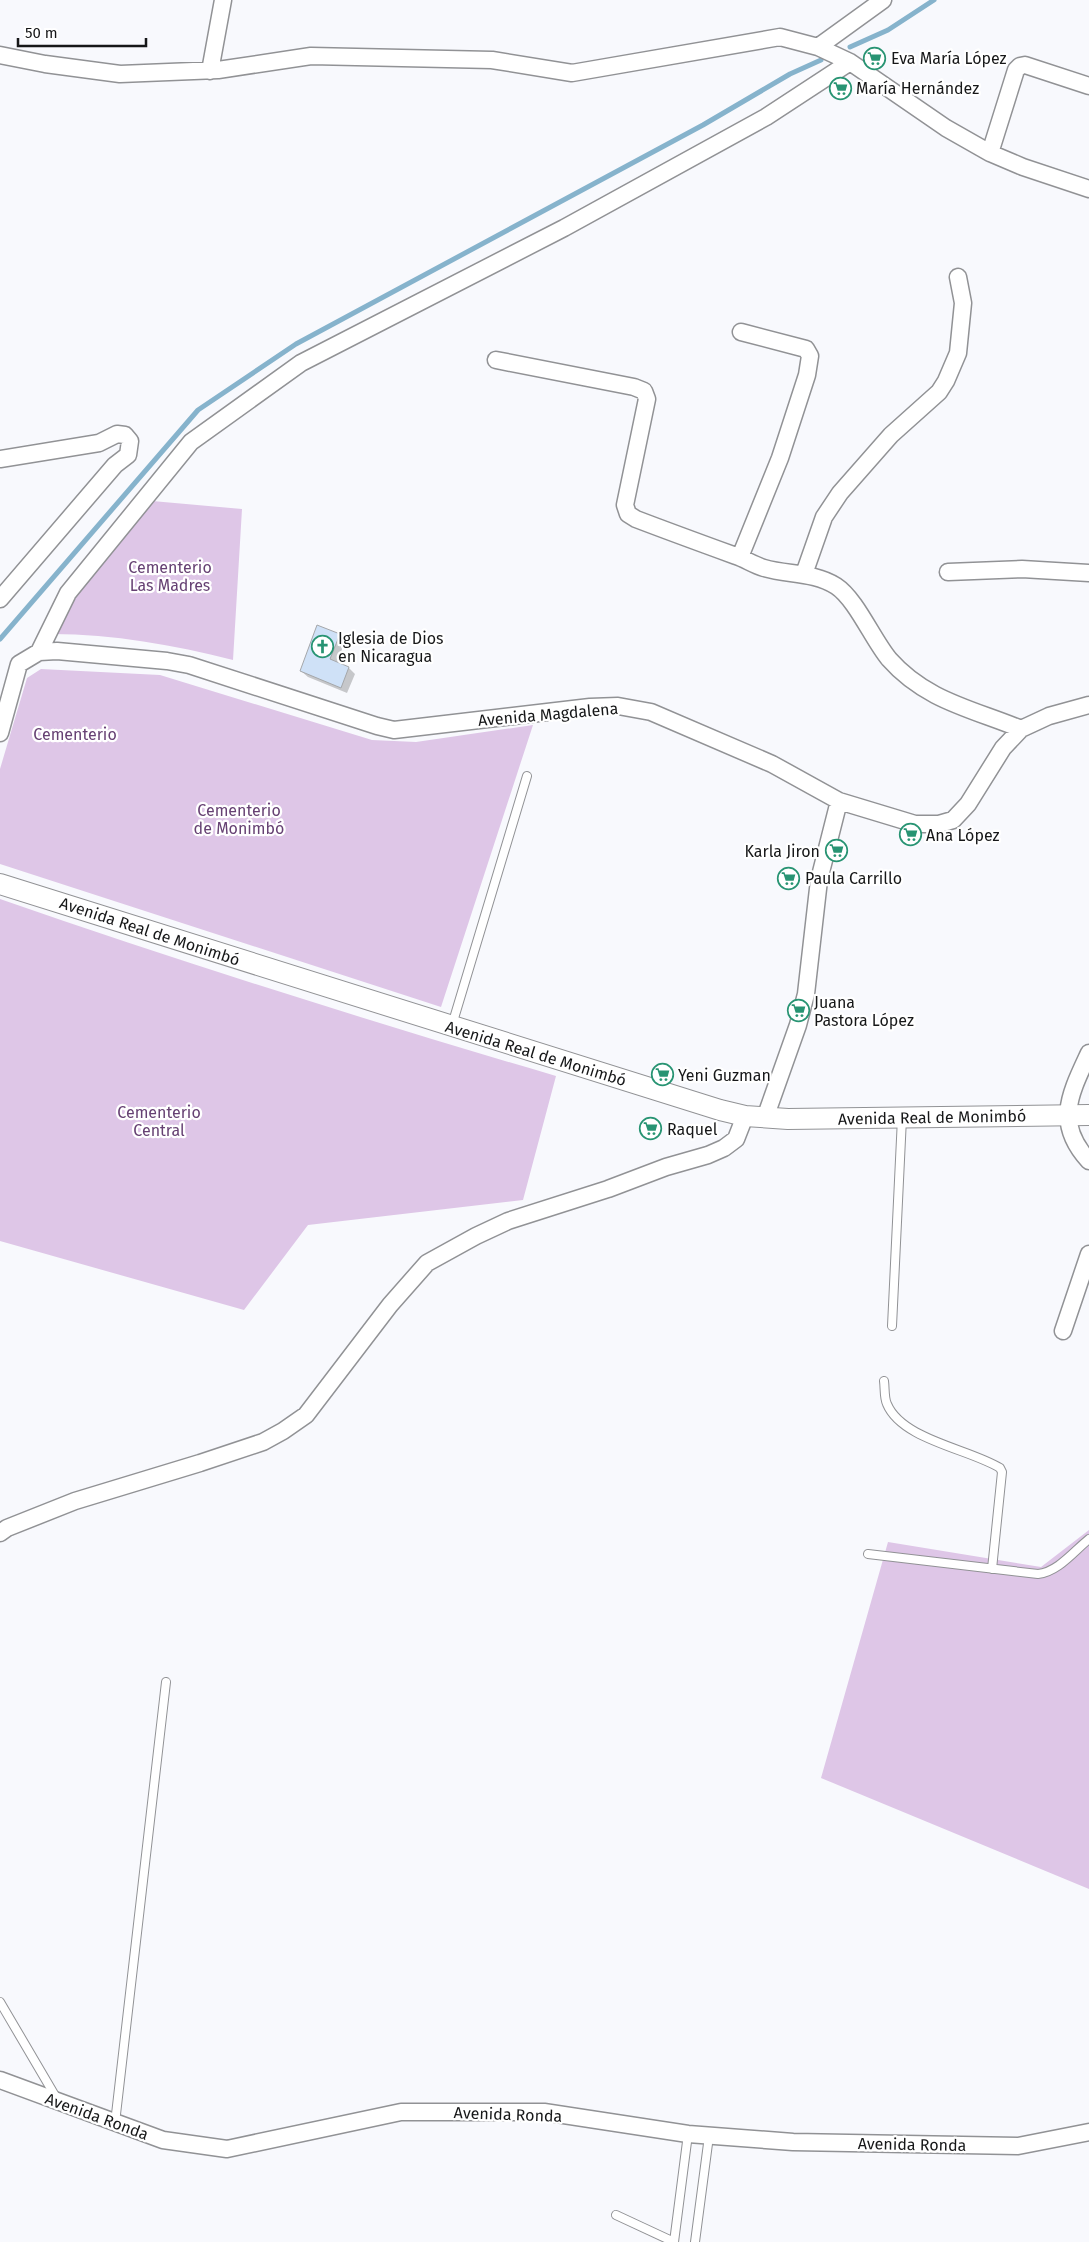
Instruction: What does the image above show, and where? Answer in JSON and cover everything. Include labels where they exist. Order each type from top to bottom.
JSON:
[{"type":"street","points":[[210,71],[223,0]]},
{"type":"street","points":[[818,47],[884,0]]},
{"type":"street","points":[[0,55],[45,64],[120,74],[210,71],[312,56],[492,60],[572,73],[780,37],[818,47],[850,62],[946,128],[990,153],[1023,167],[1089,189]]},
{"type":"street","points":[[0,733],[19,664],[39,652],[68,593],[191,442],[301,363],[564,228],[766,118],[850,62]]},
{"type":"street","points":[[990,153],[1016,70],[1020,66],[1025,65],[1089,86]]},
{"type":"street","points":[[804,574],[824,517],[840,493],[891,435],[939,392],[946,381],[958,353],[963,302],[958,277]]},
{"type":"street","points":[[740,557],[780,458],[807,375],[810,356],[806,349],[741,332]]},
{"type":"street","points":[[496,360],[634,387],[644,391],[647,399],[625,505],[628,514],[636,519],[783,574],[804,574],[823,579],[838,588],[863,618],[880,648],[908,678],[954,706],[1021,729]]},
{"type":"street","points":[[0,459],[99,442],[117,434],[125,435],[130,441],[128,455],[115,465],[0,599]]},
{"type":"street","points":[[948,572],[1022,569],[1089,573]]},
{"type":"street","name":"Avenida Magdalena","points":[[39,652],[57,651],[167,661],[189,665],[394,730],[618,706],[651,712],[772,764],[839,801],[915,824],[939,824],[953,820],[968,804],[1003,748],[1021,729],[1049,716],[1089,705]]},
{"type":"street","points":[[765,1118],[798,1025],[806,994],[819,880],[839,801]]},
{"type":"street","name":"Avenida Real de Monimbó","points":[[0,884],[451,1027],[720,1110],[745,1116],[765,1118],[902,1118],[1089,1114]]},
{"type":"street","points":[[1089,1053],[1069,1099],[1067,1115],[1071,1134],[1089,1161]]},
{"type":"street","points":[[0,1533],[7,1528],[75,1501],[200,1463],[262,1442],[283,1431],[306,1415],[390,1305],[427,1264],[468,1240],[541,1209],[608,1189],[724,1148],[736,1139],[745,1116]]},
{"type":"street","points":[[1063,1331],[1089,1254]]},
{"type":"street","name":"Avenida Ronda","points":[[0,2080],[162,2140],[227,2149],[401,2112],[544,2112],[688,2134],[792,2142],[1018,2146],[1089,2132]]},
{"type":"lane","points":[[451,1027],[527,776]]},
{"type":"lane","points":[[892,1326],[902,1118]]},
{"type":"lane","points":[[884,1381],[886,1403],[892,1413],[909,1428],[937,1442],[1000,1468],[1002,1472],[992,1569]]},
{"type":"lane","points":[[868,1554],[1038,1574],[1047,1573],[1089,1539]]},
{"type":"lane","points":[[115,2122],[166,1682]]},
{"type":"lane","points":[[0,2002],[59,2102]]},
{"type":"lane","points":[[616,2215],[674,2242],[688,2134]]},
{"type":"lane","points":[[695,2242],[709,2136]]},
{"type":"green space","name":"Cementerio Las Madres","points":[[141,500],[242,509],[233,660],[143,641],[98,636],[52,634],[55,616]]},
{"type":"green space","points":[[41,669],[160,675],[372,740],[416,742],[533,725],[441,1007],[0,864],[0,769],[27,678]]},
{"type":"green space","name":"Cementerio Central","points":[[0,899],[277,991],[556,1076],[523,1200],[308,1225],[244,1310],[0,1241]]},
{"type":"green space","points":[[1089,1530],[1089,1889],[821,1778],[888,1542],[1041,1567]]},
{"type":"building","name":"Iglesia de Dios en Nicaragua","points":[[317,625],[340,634],[330,659],[349,667],[341,688],[300,671]]},
{"type":"waterway","points":[[850,47],[888,30],[934,0]]},
{"type":"waterway","points":[[0,639],[198,410],[296,344],[703,125],[790,74],[821,60]]},
{"type":"place","name":"Eva María López","points":[[875,58]]},
{"type":"place","name":"María Hernández","points":[[840,88]]},
{"type":"place","name":"Iglesia de Dios en Nicaragua","points":[[322,647]]},
{"type":"place","name":"Ana López","points":[[910,835]]},
{"type":"place","name":"Karla Jiron","points":[[836,851]]},
{"type":"place","name":"Paula Carrillo","points":[[789,878]]},
{"type":"place","name":"Juana Pastora López","points":[[798,1011]]},
{"type":"place","name":"Yeni Guzman","points":[[662,1075]]},
{"type":"place","name":"Raquel","points":[[651,1129]]},
{"type":"park label","name":"Cementerio","points":[[75,734]]},
{"type":"park label","name":"Cementerio de Monimbó","points":[[239,819]]}]
